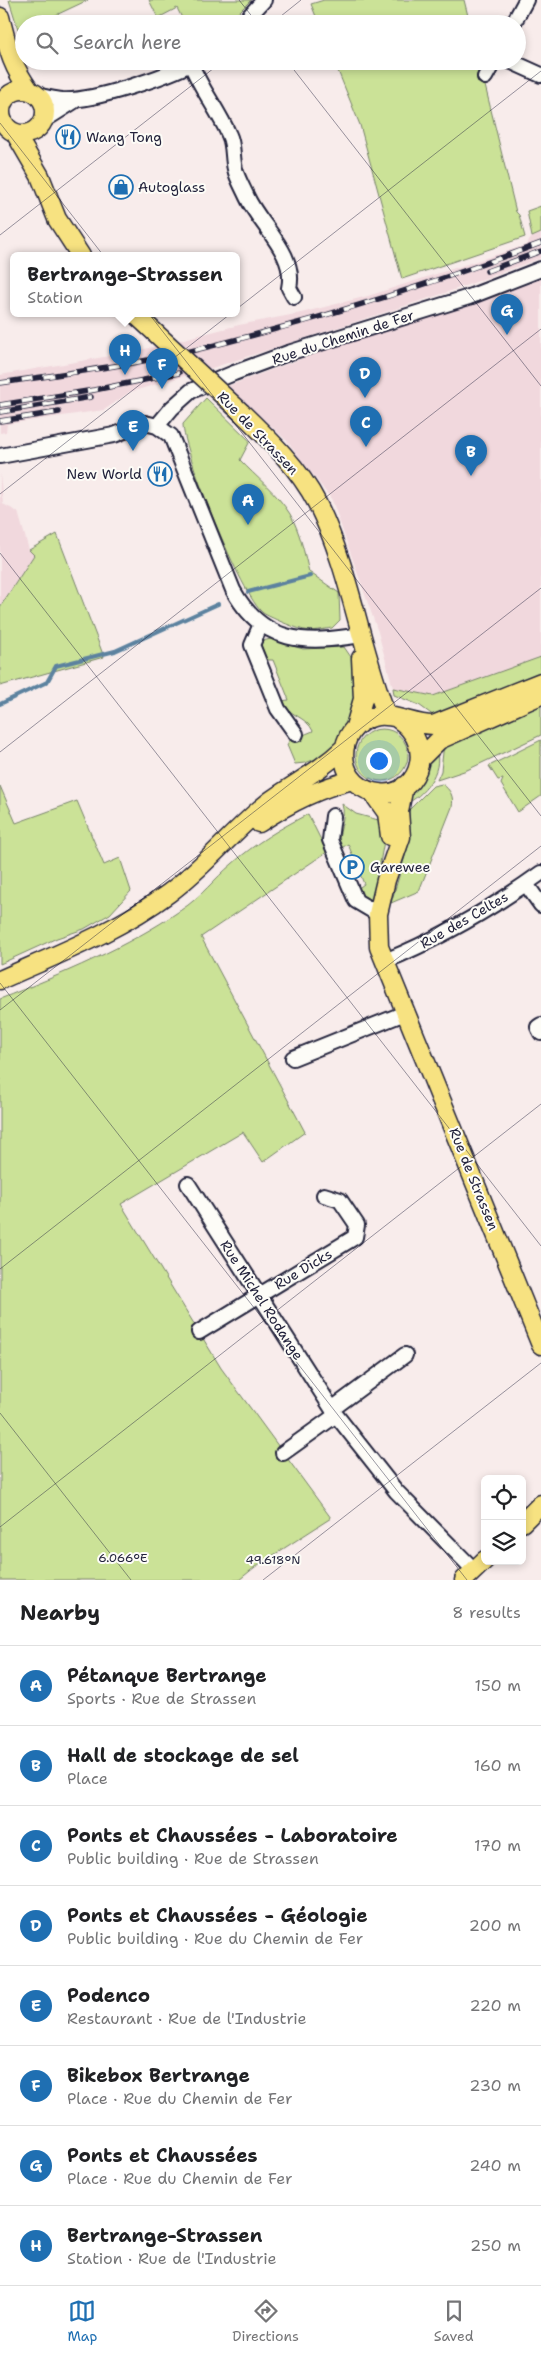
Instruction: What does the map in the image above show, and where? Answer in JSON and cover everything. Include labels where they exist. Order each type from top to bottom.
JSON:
[{"type":"main road","points":[[0,17],[15,69]]},
{"type":"main road","points":[[11,59],[1,116],[40,176],[57,220],[78,252]]},
{"type":"main road","points":[[15,70],[44,104],[41,124],[40,176]]},
{"type":"main road","points":[[5,100],[18,90],[34,94]]},
{"type":"main road","points":[[8,129],[28,134],[41,124]]},
{"type":"main road","name":"Rue de Strassen","points":[[139,317],[242,413],[294,468],[317,503],[340,564],[360,635],[392,718]]},
{"type":"main road","name":"Rue de Strassen","points":[[355,727],[363,699],[360,635]]},
{"type":"main road","points":[[0,980],[128,921],[170,892],[272,800],[325,766],[344,748],[355,727],[369,718],[392,718],[421,725],[433,724],[541,682]]},
{"type":"main road","points":[[344,748],[347,770],[353,780],[372,792],[393,792],[412,779],[421,758],[439,740],[541,695]]},
{"type":"main road","points":[[392,718],[408,726],[416,735],[421,758]]},
{"type":"main road","points":[[213,854],[304,796],[332,785],[353,780]]},
{"type":"main road","name":"Rue de Strassen","points":[[404,786],[399,811],[401,837],[386,880],[378,914],[377,932],[384,961],[541,1345]]},
{"type":"main road","name":"Rue de Strassen","points":[[372,792],[387,813],[390,830],[386,880]]},
{"type":"main road","points":[[525,1520],[541,1504]]},
{"type":"street","points":[[250,15],[264,0]]},
{"type":"street","points":[[518,15],[526,0]]},
{"type":"street","points":[[526,68],[541,75]]},
{"type":"street","points":[[34,94],[62,100],[76,99],[157,78],[176,70]]},
{"type":"street","points":[[196,70],[199,83],[213,102],[231,137],[235,171],[253,210],[273,234],[292,276],[289,288],[294,297]]},
{"type":"street","points":[[485,77],[489,70]]},
{"type":"street","points":[[41,124],[76,99]]},
{"type":"street","name":"Rue du Chemin de Fer","points":[[158,426],[172,408],[191,391],[234,373],[288,353],[469,297],[541,269]]},
{"type":"street","points":[[0,456],[114,435],[145,423],[158,426],[171,436],[233,590],[248,612],[261,624],[281,635],[298,640],[326,640],[360,635]]},
{"type":"street","points":[[261,624],[252,645],[278,709],[296,734]]},
{"type":"street","points":[[333,816],[330,840],[356,901],[378,914]]},
{"type":"street","name":"Rue des Celtes","points":[[384,961],[437,939],[541,873]]},
{"type":"street","points":[[526,884],[541,906]]},
{"type":"street","points":[[293,1058],[405,1013]]},
{"type":"street","points":[[541,1025],[538,1027],[541,1033]]},
{"type":"street","name":"Rue Michel Rodange","points":[[188,1184],[334,1412],[396,1491],[474,1570]]},
{"type":"street","name":"Rue Dicks","points":[[199,1332],[355,1236],[358,1225],[340,1200],[324,1195]]},
{"type":"street","points":[[283,1453],[405,1354]]},
{"type":"shaded area","points":[[541,233],[541,258],[448,292],[215,367],[130,392],[104,410],[7,424],[6,432],[0,433],[0,375],[133,352],[239,325],[301,313],[368,296],[526,245],[532,237]]},
{"type":"shaded area","points":[[541,270],[541,657],[430,697],[393,688],[378,632],[332,500],[287,441],[228,386]]},
{"type":"shaded area","points":[[0,474],[3,504],[18,512],[29,550],[34,555],[0,607]]},
{"type":"green space","points":[[9,0],[88,0],[56,15],[15,15],[15,19]]},
{"type":"green space","points":[[149,0],[251,0],[236,15],[180,15],[177,8],[164,15],[156,15]]},
{"type":"green space","points":[[324,0],[464,0],[468,15],[315,15],[311,4]]},
{"type":"green space","points":[[338,70],[481,70],[516,212],[519,215],[525,237],[402,279],[360,125]]},
{"type":"green space","points":[[541,206],[541,233],[532,237],[527,211]]},
{"type":"green space","points":[[206,398],[250,441],[240,460],[273,492],[290,514],[299,535],[309,572],[339,593],[340,620],[332,628],[315,631],[305,630],[266,615],[254,601],[242,581],[215,523],[193,463],[183,424]]},
{"type":"green space","points":[[57,534],[104,657],[0,686],[0,607],[34,555],[29,550]]},
{"type":"green space","points":[[271,639],[303,649],[344,647],[353,660],[360,701],[338,744],[324,756],[305,763],[295,764],[287,745],[289,741],[313,731],[306,722],[283,706],[280,701],[289,700],[273,660],[263,660],[260,651],[262,641]]},
{"type":"green space","points":[[541,657],[541,675],[434,716],[419,705],[394,695],[393,688],[433,696]]},
{"type":"green space","points":[[541,700],[541,735],[467,770],[437,780],[441,771],[444,743]]},
{"type":"green space","points":[[377,729],[387,729],[401,736],[408,750],[408,760],[401,774],[387,781],[377,781],[367,777],[360,770],[356,760],[356,750],[360,740],[367,733]]},
{"type":"green space","points":[[541,740],[541,796],[518,812],[501,784],[503,779],[498,780],[489,766]]},
{"type":"green space","points":[[436,750],[437,766],[430,782],[419,796],[405,804]]},
{"type":"green space","points":[[442,784],[451,794],[453,800],[452,807],[419,891],[391,903],[409,843],[409,810],[433,786]]},
{"type":"green space","points":[[0,786],[16,823],[77,801],[104,865],[120,858],[131,891],[110,914],[84,929],[57,938],[0,964]]},
{"type":"green space","points":[[342,804],[356,814],[382,821],[384,841],[374,896],[368,901],[361,900],[356,890],[364,884],[348,844],[340,849],[339,837],[343,816]]},
{"type":"green space","points":[[308,814],[327,852],[201,937],[305,1132],[263,1162],[243,1132],[121,1204],[221,1368],[331,1518],[255,1567],[239,1580],[0,1580],[0,999],[93,959],[160,924],[195,900],[250,849],[278,830]]},
{"type":"waterway","points":[[248,592],[310,576]]},
{"type":"waterway","points":[[0,704],[47,682],[56,666],[115,651],[218,604]]},
{"type":"railway","points":[[0,383],[140,361],[232,341],[410,289],[541,243]]},
{"type":"railway","points":[[487,271],[541,251]]},
{"type":"railway","points":[[0,405],[94,390],[179,373]]},
{"type":"railway","points":[[0,412],[91,397]]},
{"type":"railway","points":[[0,421],[59,412]]},
{"type":"place","name":"Wang Tong","points":[[68,137]]},
{"type":"place","name":"Autoglass","points":[[121,187]]},
{"type":"place","name":"Ponts et Chaussées","points":[[507,335]]},
{"type":"place","name":"Bertrange-Strassen","points":[[125,375]]},
{"type":"place","name":"Bikebox Bertrange","points":[[162,389]]},
{"type":"place","name":"Ponts et Chaussées - Géologie","points":[[365,398]]},
{"type":"place","name":"Ponts et Chaussées - Laboratoire","points":[[366,447]]},
{"type":"place","name":"Podenco","points":[[133,451]]},
{"type":"place","name":"New World","points":[[160,474]]},
{"type":"place","name":"Hall de stockage de sel","points":[[471,476]]},
{"type":"place","name":"Pétanque Bertrange","points":[[248,525]]},
{"type":"place","name":"Garewee","points":[[352,867]]}]
